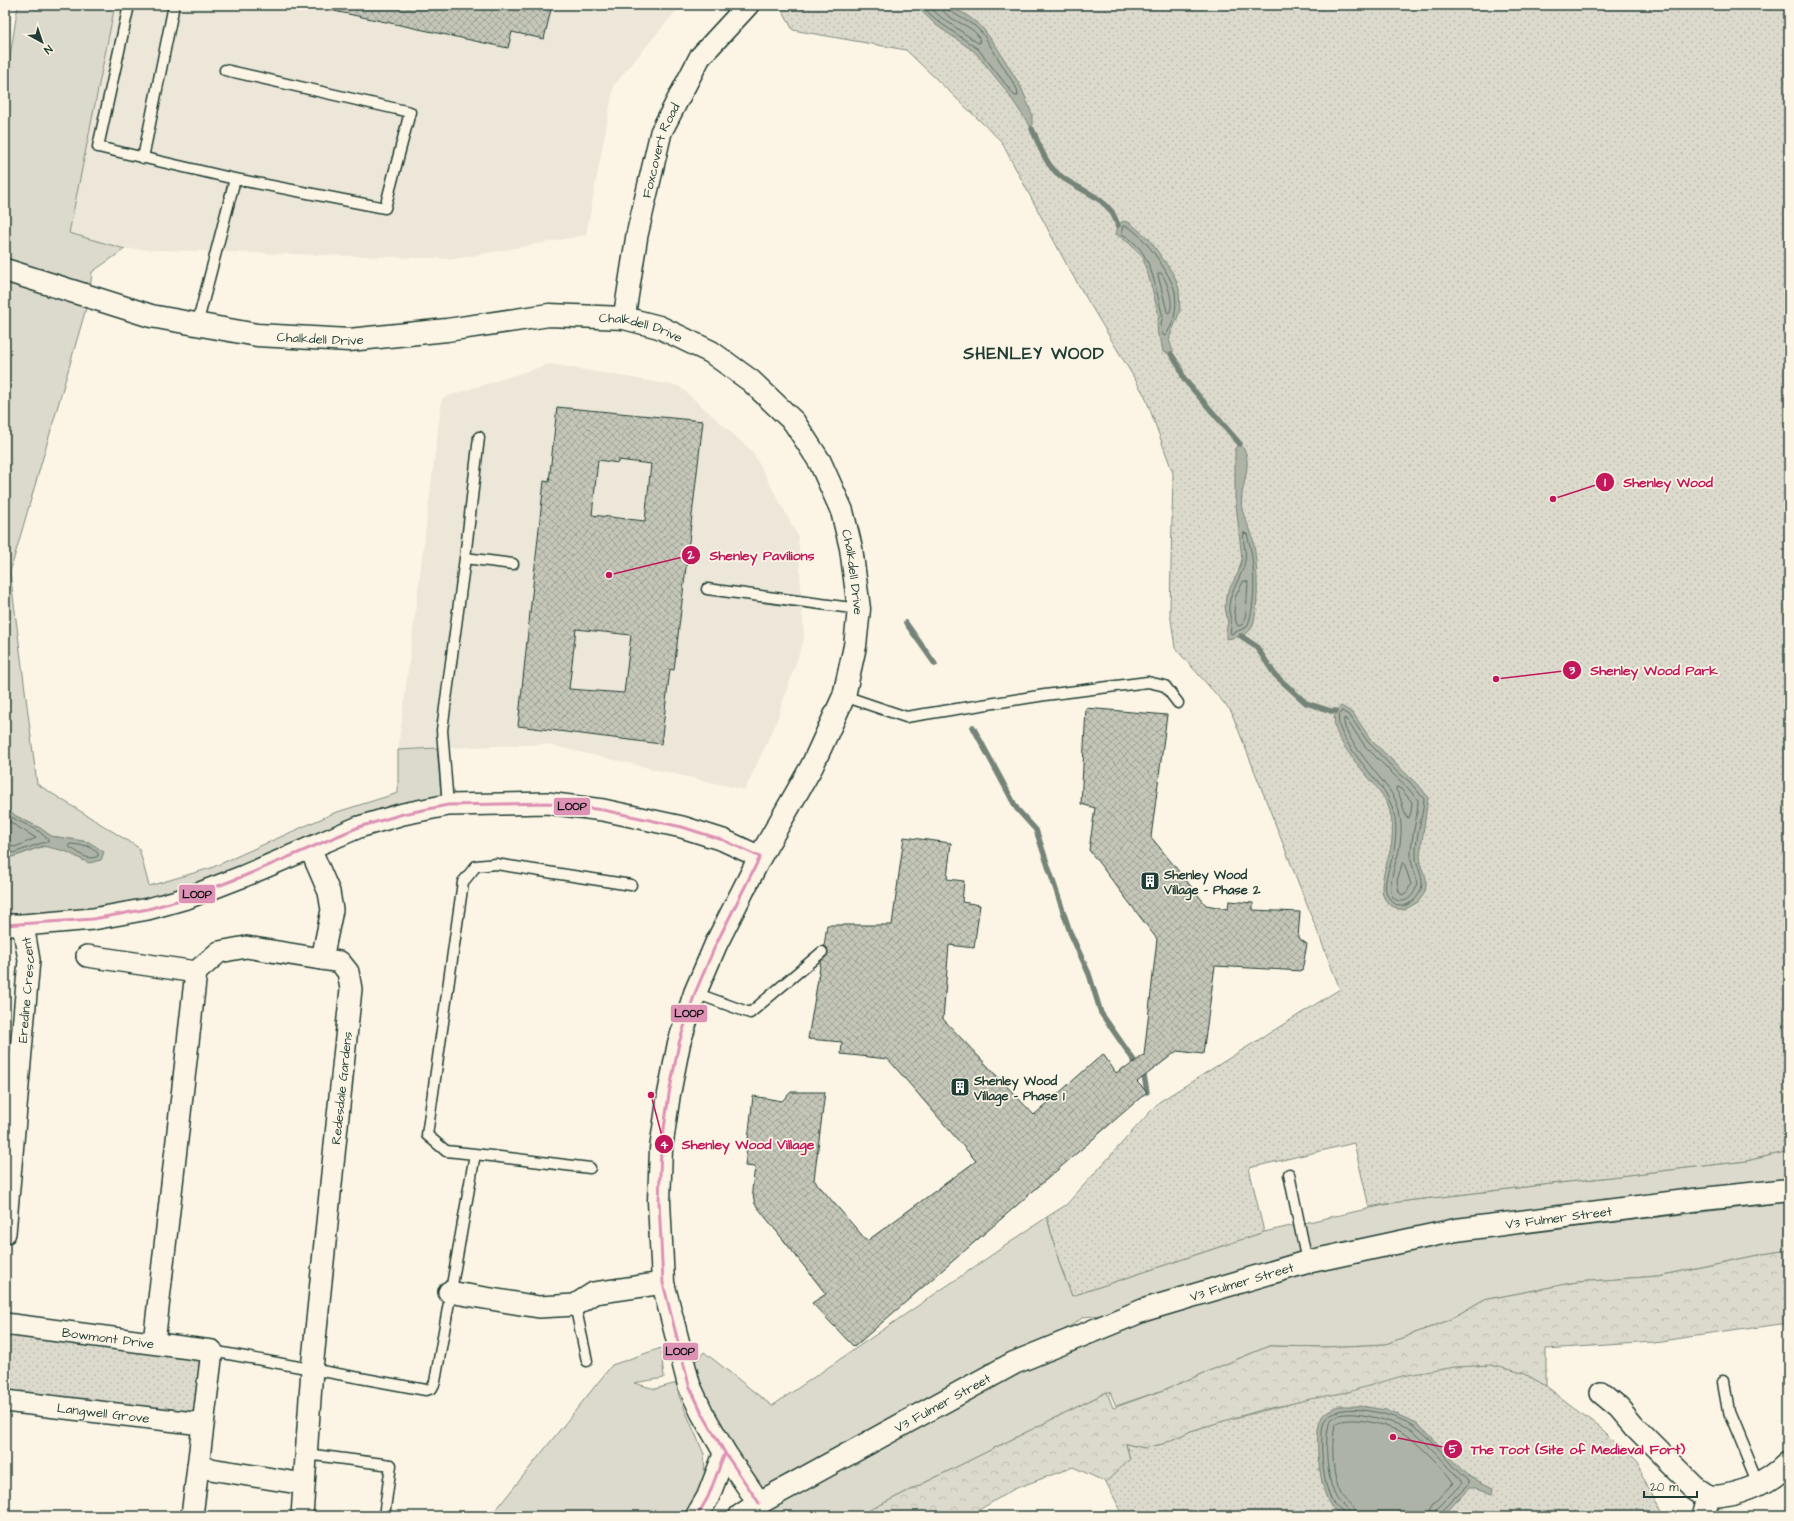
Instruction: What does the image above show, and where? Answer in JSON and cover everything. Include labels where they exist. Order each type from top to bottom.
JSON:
[{"type":"street","name":"Foxcovert Road","points":[[624,318],[637,235],[661,132],[700,57],[748,5]]},
{"type":"street","name":"Chalkdell Drive","points":[[7,268],[89,298],[151,316],[257,335],[349,340],[447,330],[549,315],[624,318],[659,327],[711,352],[751,381],[794,422],[820,462],[842,511],[851,548],[858,609],[855,646],[844,696],[812,766],[760,858],[716,944],[695,992],[679,1043],[669,1094],[661,1150],[659,1201],[663,1282],[689,1386],[702,1413],[725,1453],[759,1503]]},
{"type":"street","points":[[14,925],[93,919],[148,909],[187,898],[244,876],[359,826],[403,814],[448,805],[547,803],[603,810],[682,827],[723,840],[760,858]]},
{"type":"street","points":[[310,848],[329,892],[332,910],[322,959]]},
{"type":"street","name":"Eredine Crescent","points":[[6,1222],[11,1103],[29,960],[14,925]]},
{"type":"street","name":"Redesdale Gardens","points":[[196,972],[219,952],[246,948],[340,962],[348,972],[351,989],[312,1369],[302,1516]]},
{"type":"street","points":[[87,956],[196,972],[154,1343]]},
{"type":"street","name":"V3 Fulmer Street","points":[[740,1516],[759,1503],[1014,1363],[1144,1310],[1307,1262],[1456,1230],[1693,1200],[1789,1190]]},
{"type":"street","points":[[450,1292],[539,1307],[575,1305],[594,1293],[663,1282]]},
{"type":"street","name":"Bowmont Drive","points":[[5,1324],[212,1352]]},
{"type":"street","points":[[192,1516],[202,1424],[212,1352]]},
{"type":"street","points":[[1601,1393],[1619,1408],[1634,1426],[1695,1487],[1708,1506],[1758,1485],[1787,1468]]},
{"type":"street","name":"Langwell Grove","points":[[5,1401],[202,1424]]},
{"type":"street","points":[[697,1516],[708,1497],[725,1453]]},
{"type":"street","points":[[198,1467],[304,1484]]},
{"type":"lane","points":[[129,5],[98,147],[235,179],[385,208],[410,112],[225,70]]},
{"type":"lane","points":[[143,158],[174,5]]},
{"type":"lane","points":[[198,325],[235,179]]},
{"type":"lane","points":[[448,805],[442,730],[465,558],[479,436]]},
{"type":"lane","points":[[465,558],[513,564]]},
{"type":"lane","points":[[707,588],[858,609]]},
{"type":"lane","points":[[844,696],[906,717],[1045,694],[1148,682],[1165,686],[1178,703]]},
{"type":"lane","points":[[590,1168],[446,1150],[427,1135],[463,882],[476,866],[496,864],[631,885]]},
{"type":"lane","points":[[695,992],[750,1013],[822,952]]},
{"type":"lane","points":[[212,1352],[426,1390],[432,1388],[435,1382],[475,1154]]},
{"type":"lane","points":[[1289,1174],[1307,1262]]},
{"type":"lane","points":[[575,1305],[587,1361]]},
{"type":"lane","points":[[1722,1380],[1728,1413],[1758,1485]]},
{"type":"lane","points":[[306,1454],[391,1465],[384,1516]]},
{"type":"shaded area","points":[[115,5],[681,5],[614,85],[586,235],[455,259],[125,249],[69,233]]},
{"type":"shaded area","points":[[550,364],[679,386],[752,451],[798,536],[804,639],[775,725],[745,790],[545,744],[398,750],[442,398]]},
{"type":"green space","points":[[18,5],[115,5],[69,233],[125,249],[92,272],[89,298],[10,572],[37,784],[139,848],[149,886],[211,868],[334,813],[398,793],[398,750],[437,748],[442,806],[187,898],[5,925],[5,852],[12,857],[34,849],[48,846],[64,850],[84,861],[89,842],[51,836],[40,828],[16,816],[7,809],[5,802],[5,270],[11,271],[5,246],[5,100]]},
{"type":"green space","points":[[779,5],[1789,5],[1789,1151],[1746,1161],[1398,1202],[1369,1207],[1354,1143],[1249,1168],[1264,1232],[1072,1296],[1060,1265],[1047,1217],[1066,1205],[1159,1102],[1340,989],[1231,711],[1175,648],[1170,612],[1173,473],[1145,396],[1069,269],[1001,141],[906,50],[793,30]]},
{"type":"green space","points":[[1789,1151],[1789,1190],[1456,1230],[1144,1310],[1084,1317],[1015,1362],[1287,1276],[1467,1239],[1789,1202],[1789,1250],[1658,1276],[1577,1282],[1483,1300],[1447,1321],[1386,1344],[1325,1347],[1269,1346],[1166,1389],[1116,1406],[1110,1392],[1107,1392],[858,1516],[740,1516],[759,1503],[686,1372],[704,1352],[772,1406],[1047,1217],[1060,1265],[1072,1296],[1264,1232],[1398,1202],[1746,1161]]},
{"type":"green space","points":[[1789,1250],[1789,1323],[1654,1342],[1546,1349],[1546,1386],[1523,1373],[1348,1392],[1261,1410],[1191,1431],[1163,1444],[1144,1448],[1126,1444],[1130,1459],[1106,1482],[1073,1467],[1014,1489],[969,1516],[858,1516],[1107,1392],[1113,1408],[1166,1389],[1269,1346],[1325,1347],[1386,1344],[1447,1321],[1483,1300],[1577,1282],[1658,1276]]},
{"type":"green space","points":[[5,1329],[208,1355],[198,1419],[5,1397]]},
{"type":"green space","points":[[661,1348],[664,1378],[634,1383],[655,1389],[677,1383],[679,1396],[704,1454],[705,1474],[699,1497],[686,1516],[491,1516],[612,1365]]},
{"type":"green space","points":[[1491,1365],[1523,1373],[1546,1386],[1603,1430],[1635,1462],[1664,1516],[1118,1516],[1120,1509],[1106,1482],[1130,1459],[1126,1444],[1144,1448],[1163,1444],[1191,1431],[1227,1420],[1310,1399],[1348,1392],[1402,1376],[1455,1367]]},
{"type":"water","points":[[915,5],[946,5],[965,14],[981,26],[998,49],[1021,87],[1032,114],[1032,129],[1005,89],[975,52],[936,25]]},
{"type":"water","points":[[1123,221],[1130,223],[1149,239],[1174,275],[1179,289],[1180,311],[1169,339],[1173,352],[1171,354],[1163,352],[1161,340],[1158,336],[1157,323],[1159,317],[1143,258],[1129,243],[1116,234],[1118,225]]},
{"type":"water","points":[[1240,444],[1245,451],[1247,459],[1246,475],[1241,501],[1244,516],[1254,544],[1257,569],[1257,596],[1254,620],[1251,629],[1243,635],[1226,639],[1228,623],[1225,607],[1226,595],[1238,573],[1242,559],[1235,495],[1235,448]]},
{"type":"water","points":[[1341,706],[1353,713],[1371,740],[1422,789],[1428,798],[1420,855],[1421,866],[1426,878],[1426,886],[1424,894],[1418,902],[1404,910],[1393,907],[1386,901],[1383,894],[1383,878],[1392,839],[1392,820],[1389,808],[1381,793],[1350,755],[1341,741],[1335,728],[1335,716]]},
{"type":"water","points":[[5,802],[7,809],[16,816],[40,828],[51,836],[89,842],[104,852],[101,860],[89,863],[65,851],[43,846],[12,857],[5,852]]},
{"type":"water","points":[[1338,1406],[1360,1406],[1386,1410],[1417,1423],[1470,1477],[1493,1488],[1492,1493],[1477,1488],[1469,1488],[1443,1516],[1342,1516],[1332,1507],[1327,1499],[1321,1477],[1318,1450],[1319,1427],[1322,1417],[1328,1411]]},
{"type":"building","points":[[335,5],[552,5],[544,39],[512,32],[508,48],[334,11]]},
{"type":"building","points":[[557,407],[703,421],[674,670],[670,669],[661,744],[518,726],[544,481],[549,482]],"holes":[[[598,460],[618,463],[618,460],[651,464],[645,521],[592,515]],[[576,629],[631,635],[624,693],[569,689]]]},
{"type":"building","name":"Shenley Wood Village - Phase 1","points":[[1086,708],[1167,715],[1151,837],[1206,905],[1228,909],[1229,901],[1253,903],[1253,910],[1300,912],[1298,938],[1307,944],[1302,971],[1215,966],[1203,1054],[1177,1051],[1137,1082],[1147,1092],[854,1347],[812,1303],[826,1294],[755,1204],[752,1190],[755,1167],[745,1166],[753,1096],[782,1101],[791,1092],[825,1092],[814,1180],[867,1241],[976,1161],[888,1059],[841,1054],[842,1042],[808,1039],[821,961],[828,954],[827,948],[824,946],[827,925],[892,925],[904,837],[951,843],[947,879],[964,881],[962,902],[980,905],[974,948],[949,945],[943,1019],[1034,1115],[1103,1054],[1116,1073],[1125,1067],[1126,1068],[1144,1055],[1157,939],[1089,850],[1095,808],[1081,804]]},
{"type":"waterway","points":[[1032,129],[1043,154],[1052,168],[1066,180],[1105,204],[1112,213],[1118,225]]},
{"type":"waterway","points":[[1171,354],[1179,366],[1184,379],[1240,444]]},
{"type":"waterway","points":[[906,623],[935,664]]},
{"type":"waterway","points":[[1241,636],[1256,646],[1275,675],[1306,703],[1331,711],[1336,711]]},
{"type":"waterway","points":[[973,727],[1017,809],[1036,830],[1069,929]]},
{"type":"waterway","points":[[1070,932],[1089,974],[1101,1013],[1135,1062]]},
{"type":"waterway","points":[[1144,1076],[1147,1092]]},
{"type":"transit line","name":"LOOP","points":[[5,925],[93,919],[148,909],[187,898],[244,876],[359,827],[403,814],[448,805],[547,803],[603,810],[682,827],[723,840],[760,857]]},
{"type":"transit line","name":"LOOP","points":[[759,1503],[725,1453],[702,1413],[689,1385],[663,1283],[659,1201],[661,1149],[669,1094],[679,1043],[695,993],[716,944],[760,857]]},
{"type":"transit line","name":"LOOP","points":[[697,1516],[708,1497],[725,1453]]},
{"type":"place","name":"Shenley Wood","points":[[1553,499]]},
{"type":"place","name":"Shenley Pavilions","points":[[609,575]]},
{"type":"place","name":"Shenley Wood Park","points":[[1496,679]]},
{"type":"place","name":"Shenley Wood Village - Phase 2","points":[[1150,881]]},
{"type":"place","name":"Shenley Wood Village - Phase 1","points":[[960,1087]]},
{"type":"place","name":"Shenley Wood Village","points":[[651,1095]]},
{"type":"place","name":"The Toot (Site of Medieval Fort)","points":[[1393,1437]]},
{"type":"district","name":"SHENLEY WOOD","points":[[1034,353]]}]
